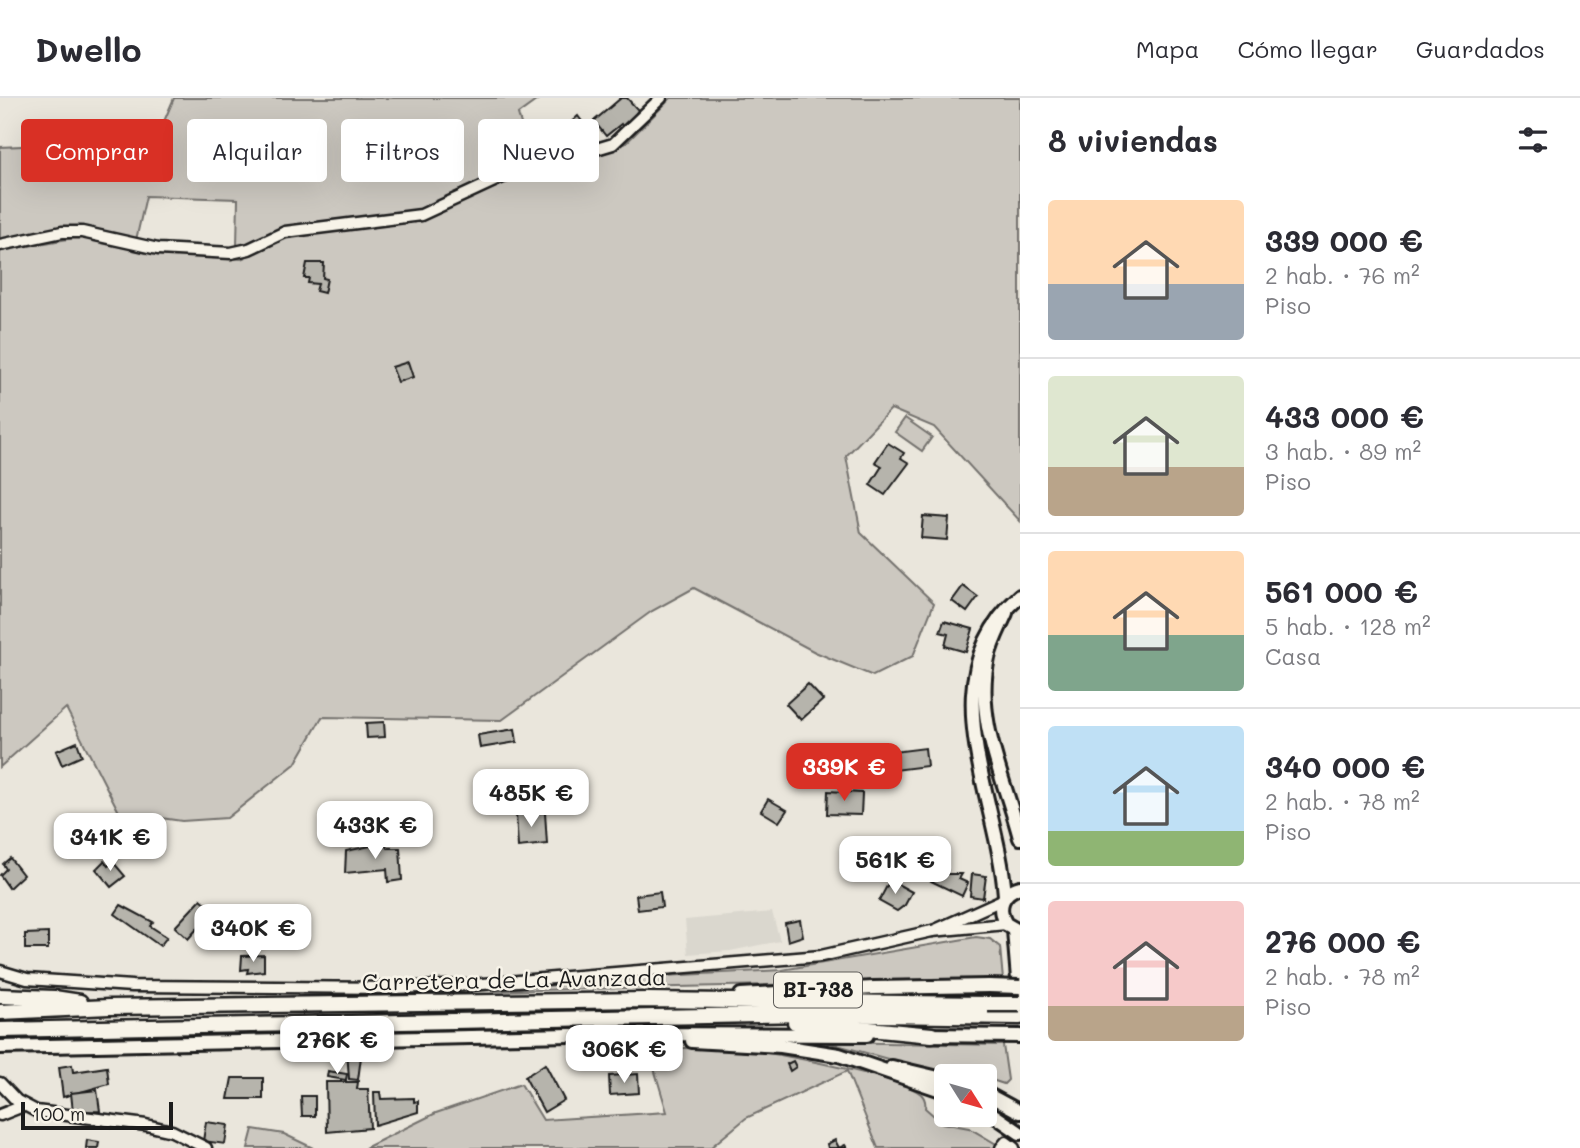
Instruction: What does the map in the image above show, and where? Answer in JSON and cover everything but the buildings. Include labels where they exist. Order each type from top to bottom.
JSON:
[{"type":"highway","points":[[0,996],[54,998],[109,1007]]},
{"type":"highway","name":"Carretera de La Avanzada","points":[[0,1012],[109,1007],[810,999],[987,1010]]},
{"type":"highway","points":[[987,1010],[1020,1004]]},
{"type":"highway","points":[[987,1010],[1020,1017]]},
{"type":"highway","name":"Carretera de La Avanzada","points":[[0,1030],[987,1010]]},
{"type":"highway","points":[[721,1015],[932,1035]]},
{"type":"main road","points":[[1020,596],[992,624],[982,643],[972,676],[971,704],[1004,898],[1001,912],[1013,928],[1020,1004]]},
{"type":"main road","points":[[1009,607],[988,655],[983,684],[984,708],[989,734],[1020,838]]},
{"type":"main road","points":[[1004,898],[1020,887]]},
{"type":"main road","name":"BI-738","points":[[647,1000],[874,988],[1020,986]]},
{"type":"main road","points":[[618,1034],[662,1041],[781,1046],[839,1055],[934,1087]]},
{"type":"main road","name":"BI-738","points":[[0,1047],[618,1034],[1020,1036]]},
{"type":"main road","points":[[874,1065],[914,1070],[934,1076]]},
{"type":"main road","points":[[998,1100],[1020,1112]]},
{"type":"main road","points":[[998,1118],[1020,1133]]},
{"type":"street","points":[[0,245],[62,232],[82,232],[158,249],[231,253],[249,249],[285,232],[421,215],[503,177],[613,144],[661,98]]},
{"type":"street","points":[[932,932],[1004,898]]},
{"type":"street","points":[[0,971],[27,979],[132,986],[395,988],[471,985],[821,956],[932,932],[980,926],[1013,928]]},
{"type":"street","points":[[0,1083],[23,1106],[36,1111],[159,1128],[206,1148]]},
{"type":"street","points":[[0,1115],[23,1106]]},
{"type":"street","points":[[1001,1148],[1006,1142],[1014,1148]]},
{"type":"shaded area","points":[[174,98],[540,98],[518,114],[520,119],[478,119],[478,182],[425,209],[281,229],[249,245],[237,246],[238,199],[146,196],[136,240],[74,227],[0,240],[0,147],[21,146],[21,182],[173,182],[173,119],[165,119]]},
{"type":"shaded area","points":[[671,98],[1020,98],[1020,521],[934,427],[891,409],[846,456],[861,533],[934,603],[913,656],[873,676],[815,652],[694,588],[652,611],[502,720],[322,717],[295,764],[227,818],[182,821],[119,812],[66,708],[0,767],[0,251],[79,237],[154,253],[241,259],[291,236],[428,217],[502,182],[599,182],[599,151],[626,143]]},
{"type":"shaded area","points":[[905,418],[932,437],[922,451],[895,432]]},
{"type":"shaded area","points":[[772,912],[780,941],[730,951],[688,954],[685,920]]},
{"type":"shaded area","points":[[976,937],[990,939],[1000,947],[1003,980],[493,991],[642,977],[782,970]]},
{"type":"shaded area","points":[[826,1042],[1003,1045],[1008,1080],[1004,1084],[998,1082],[998,1064],[934,1064],[934,1072]]},
{"type":"shaded area","points":[[648,1048],[745,1050],[837,1067],[909,1087],[921,1094],[925,1108],[934,1116],[934,1127],[969,1128],[1003,1148],[878,1148],[847,1071],[746,1118],[710,1148],[365,1148],[436,1113],[521,1084],[543,1120],[667,1112]]},
{"type":"shaded area","points":[[253,1129],[284,1134],[313,1148],[248,1148]]}]
